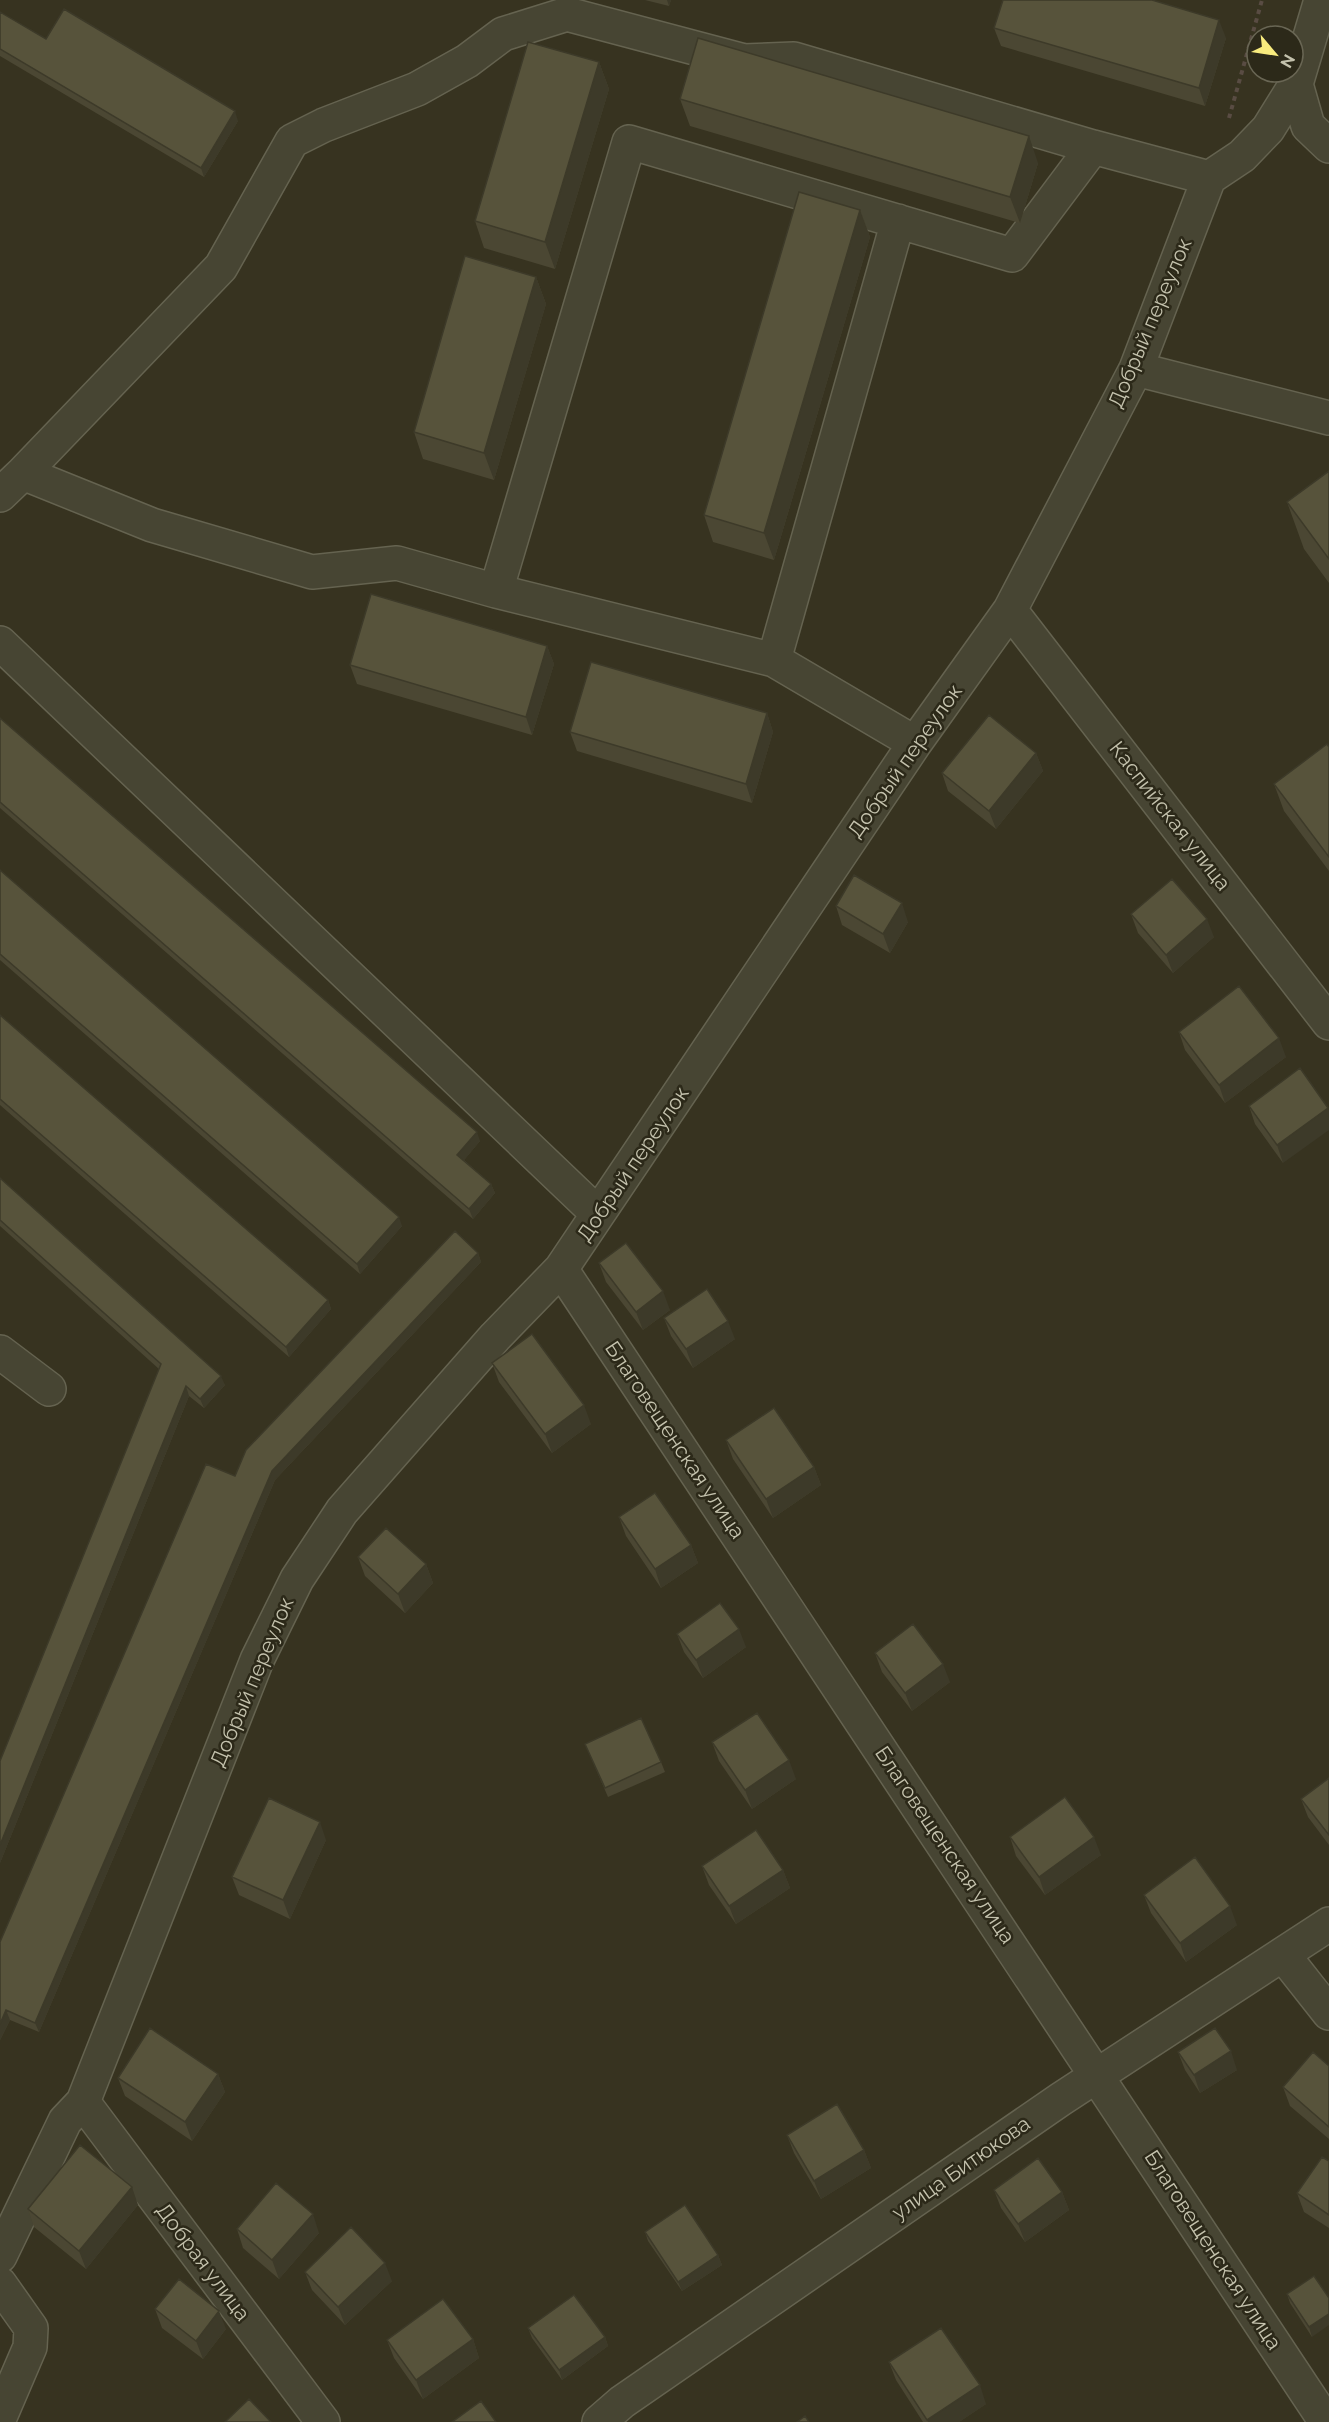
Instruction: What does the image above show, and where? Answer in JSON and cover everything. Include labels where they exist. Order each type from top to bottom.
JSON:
[{"type":"street","points":[[1305,54],[1321,0]]},
{"type":"street","points":[[915,743],[774,660],[496,591],[397,563],[312,572],[11,484],[221,267],[292,141],[324,125],[417,89],[467,61],[503,34],[567,14],[744,61],[794,59],[1093,147],[1209,178],[1242,156],[1268,129],[1296,84]]},
{"type":"street","points":[[1296,84],[1308,126],[1329,146]]},
{"type":"street","points":[[496,591],[629,142],[1012,255],[1093,147]]},
{"type":"street","name":"Добрый переулок","points":[[0,2256],[65,2121],[83,2102],[257,1660],[297,1579],[342,1511],[495,1337],[561,1269],[915,743],[1010,610],[1136,369],[1209,178]]},
{"type":"street","points":[[774,660],[898,221]]},
{"type":"street","points":[[1136,369],[1329,418]]},
{"type":"street","name":"Каспийская улица","points":[[1010,610],[1329,1023]]},
{"type":"street","points":[[0,643],[598,1215]]},
{"type":"street","name":"Благовещенская улица","points":[[561,1269],[1099,2076],[1326,2422]]},
{"type":"street","points":[[0,1352],[49,1389]]},
{"type":"street","name":"улица Битюкова","points":[[599,2422],[622,2402],[1061,2099],[1284,1956],[1329,1924]]},
{"type":"street","points":[[1284,1956],[1329,2013]]},
{"type":"street","name":"Добрая улица","points":[[83,2102],[323,2422]]},
{"type":"street","points":[[0,2284],[31,2328],[30,2347],[0,2417]]},
{"type":"path","points":[[1226,129],[1262,0]]},
{"type":"building","points":[[1003,0],[1152,0],[1219,20],[1199,88],[994,28]]},
{"type":"building","points":[[64,9],[235,111],[201,168],[0,49],[0,12],[46,39]]},
{"type":"building","points":[[698,38],[1029,136],[1010,197],[680,99]]},
{"type":"building","points":[[528,42],[599,62],[545,242],[475,221]]},
{"type":"building","points":[[799,192],[860,210],[764,533],[704,515]]},
{"type":"building","points":[[465,256],[536,277],[484,453],[414,432]]},
{"type":"building","points":[[1329,471],[1329,559],[1287,502]]},
{"type":"building","points":[[371,594],[547,646],[526,717],[350,665]]},
{"type":"building","points":[[591,662],[767,713],[746,784],[570,732]]},
{"type":"building","points":[[989,715],[1036,753],[989,811],[942,773]]},
{"type":"building","points":[[0,718],[477,1132],[457,1155],[491,1184],[469,1209],[0,802]]},
{"type":"building","points":[[1327,744],[1329,747],[1329,857],[1274,784]]},
{"type":"building","points":[[0,870],[399,1217],[357,1264],[0,954]]},
{"type":"building","points":[[854,875],[902,903],[883,934],[836,906]]},
{"type":"building","points":[[1172,879],[1207,919],[1166,955],[1131,914]]},
{"type":"building","points":[[1239,986],[1279,1038],[1219,1085],[1179,1032]]},
{"type":"building","points":[[0,1015],[328,1300],[286,1347],[0,1099]]},
{"type":"building","points":[[1300,1068],[1328,1108],[1277,1145],[1249,1106]]},
{"type":"building","points":[[0,1178],[221,1376],[200,1399],[186,1386],[0,1845],[0,1761],[161,1364],[0,1220]]},
{"type":"building","points":[[455,1231],[478,1253],[272,1471],[35,2023],[6,2010],[0,2024],[0,1942],[206,1464],[235,1476],[246,1450]]},
{"type":"building","points":[[626,1243],[663,1291],[636,1312],[599,1263]]},
{"type":"building","points":[[707,1289],[728,1321],[686,1349],[664,1318]]},
{"type":"building","points":[[532,1334],[584,1405],[545,1434],[492,1363]]},
{"type":"building","points":[[774,1408],[814,1467],[766,1499],[726,1440]]},
{"type":"building","points":[[655,1493],[691,1545],[655,1569],[619,1517]]},
{"type":"building","points":[[386,1528],[426,1564],[398,1594],[358,1557]]},
{"type":"building","points":[[720,1603],[739,1629],[696,1660],[677,1634]]},
{"type":"building","points":[[913,1624],[943,1664],[905,1693],[875,1653]]},
{"type":"building","points":[[757,1713],[789,1760],[745,1790],[712,1742]]},
{"type":"building","points":[[641,1718],[661,1762],[605,1788],[585,1744]]},
{"type":"building","points":[[1329,1778],[1329,1835],[1301,1799]]},
{"type":"building","points":[[1065,1797],[1094,1837],[1039,1877],[1010,1837]]},
{"type":"building","points":[[269,1798],[320,1822],[283,1900],[232,1877]]},
{"type":"building","points":[[756,1830],[783,1870],[729,1906],[702,1866]]},
{"type":"building","points":[[1195,1857],[1230,1906],[1180,1943],[1144,1895]]},
{"type":"building","points":[[150,2028],[218,2074],[185,2122],[118,2078]]},
{"type":"building","points":[[1215,2028],[1231,2051],[1194,2075],[1178,2052]]},
{"type":"building","points":[[1313,2052],[1329,2066],[1329,2127],[1283,2087]]},
{"type":"building","points":[[837,2104],[864,2150],[814,2181],[787,2135]]},
{"type":"building","points":[[80,2145],[132,2187],[79,2251],[28,2209]]},
{"type":"building","points":[[1322,2157],[1329,2161],[1329,2215],[1297,2193]]},
{"type":"building","points":[[1038,2158],[1062,2192],[1018,2224],[994,2190]]},
{"type":"building","points":[[276,2183],[313,2214],[272,2260],[237,2229]]},
{"type":"building","points":[[685,2205],[718,2255],[678,2282],[645,2232]]},
{"type":"building","points":[[351,2227],[385,2263],[338,2307],[305,2272]]},
{"type":"building","points":[[1314,2276],[1329,2298],[1329,2314],[1309,2327],[1287,2294]]},
{"type":"building","points":[[179,2279],[219,2311],[196,2341],[155,2309]]},
{"type":"building","points":[[574,2295],[605,2337],[559,2370],[528,2328]]},
{"type":"building","points":[[443,2299],[473,2339],[416,2380],[387,2340]]},
{"type":"building","points":[[941,2328],[980,2385],[927,2420],[889,2362]]},
{"type":"building","points":[[249,2399],[271,2422],[225,2422]]},
{"type":"building","points":[[481,2401],[496,2422],[452,2422]]},
{"type":"building","points":[[805,2416],[809,2422],[797,2422]]}]
